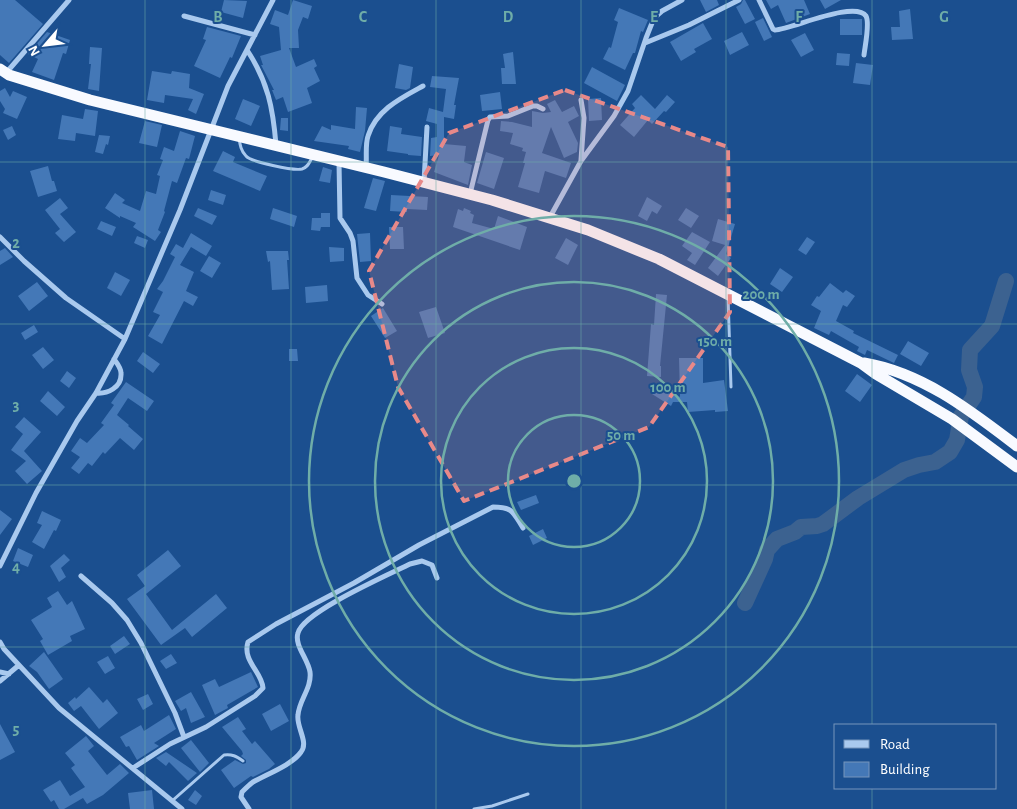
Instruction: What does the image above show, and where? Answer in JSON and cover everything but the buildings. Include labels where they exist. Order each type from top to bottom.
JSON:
[{"type":"highway","points":[[3,71],[90,100],[424,182],[550,217],[588,230],[659,260],[861,363],[876,374],[952,419],[1017,467]]},
{"type":"highway","points":[[861,363],[881,366],[947,394],[1017,446]]},
{"type":"street","points":[[3,71],[69,0]]},
{"type":"street","points":[[0,566],[36,493],[77,421],[96,394],[114,359],[212,130],[228,86],[273,0]]},
{"type":"street","points":[[550,217],[581,160],[614,116],[628,91],[654,18],[662,11],[682,0]]},
{"type":"street","points":[[644,43],[689,25],[739,0]]},
{"type":"street","points":[[760,0],[775,30],[845,11],[862,12],[868,22],[864,55]]},
{"type":"street","points":[[184,16],[255,35]]},
{"type":"street","points":[[247,50],[258,67],[269,94],[274,117],[276,146]]},
{"type":"street","points":[[366,168],[367,137],[380,114],[392,104],[423,86]]},
{"type":"street","points":[[581,100],[584,118],[581,160]]},
{"type":"street","points":[[470,195],[490,117],[508,116],[534,106],[543,109]]},
{"type":"street","points":[[424,182],[427,127]]},
{"type":"street","points":[[339,161],[340,218],[353,241],[357,278],[368,295],[382,304]]},
{"type":"street","points":[[0,237],[66,298],[124,338]]},
{"type":"street","points":[[96,394],[105,394],[120,382],[121,373],[114,359]]},
{"type":"street","points":[[133,768],[184,737],[206,727],[255,696],[262,688],[262,683],[250,661],[246,648],[248,642],[268,629],[354,583],[419,545],[493,507],[506,507],[514,513],[523,528]]},
{"type":"street","points":[[248,809],[241,797],[242,792],[252,783],[302,752],[303,738],[298,724],[298,714],[308,689],[310,673],[297,637],[301,626],[313,615],[337,601],[410,564],[422,561],[432,565],[437,578]]},
{"type":"street","points":[[81,576],[112,603],[127,620],[141,643],[162,686],[184,737]]},
{"type":"street","points":[[0,642],[59,708],[182,809]]},
{"type":"street","points":[[0,681],[19,665]]},
{"type":"street","points":[[0,672],[9,674]]},
{"type":"lane","points":[[239,137],[244,155],[249,159],[296,170],[308,166],[313,155]]},
{"type":"lane","points":[[728,294],[731,387]]},
{"type":"lane","points":[[172,801],[224,756],[230,754],[243,762]]},
{"type":"lane","points":[[474,809],[492,806],[528,794]]},
{"type":"highlighted area","points":[[565,90],[728,147],[730,312],[649,427],[464,501],[398,387],[369,271],[449,133]]},
{"type":"waterway","points":[[745,603],[765,559],[767,550],[777,539],[795,532],[801,527],[823,524],[858,498],[904,470],[935,462],[950,452],[957,440],[961,416],[974,397],[975,387],[969,370],[970,350],[992,326],[1006,281]]}]
